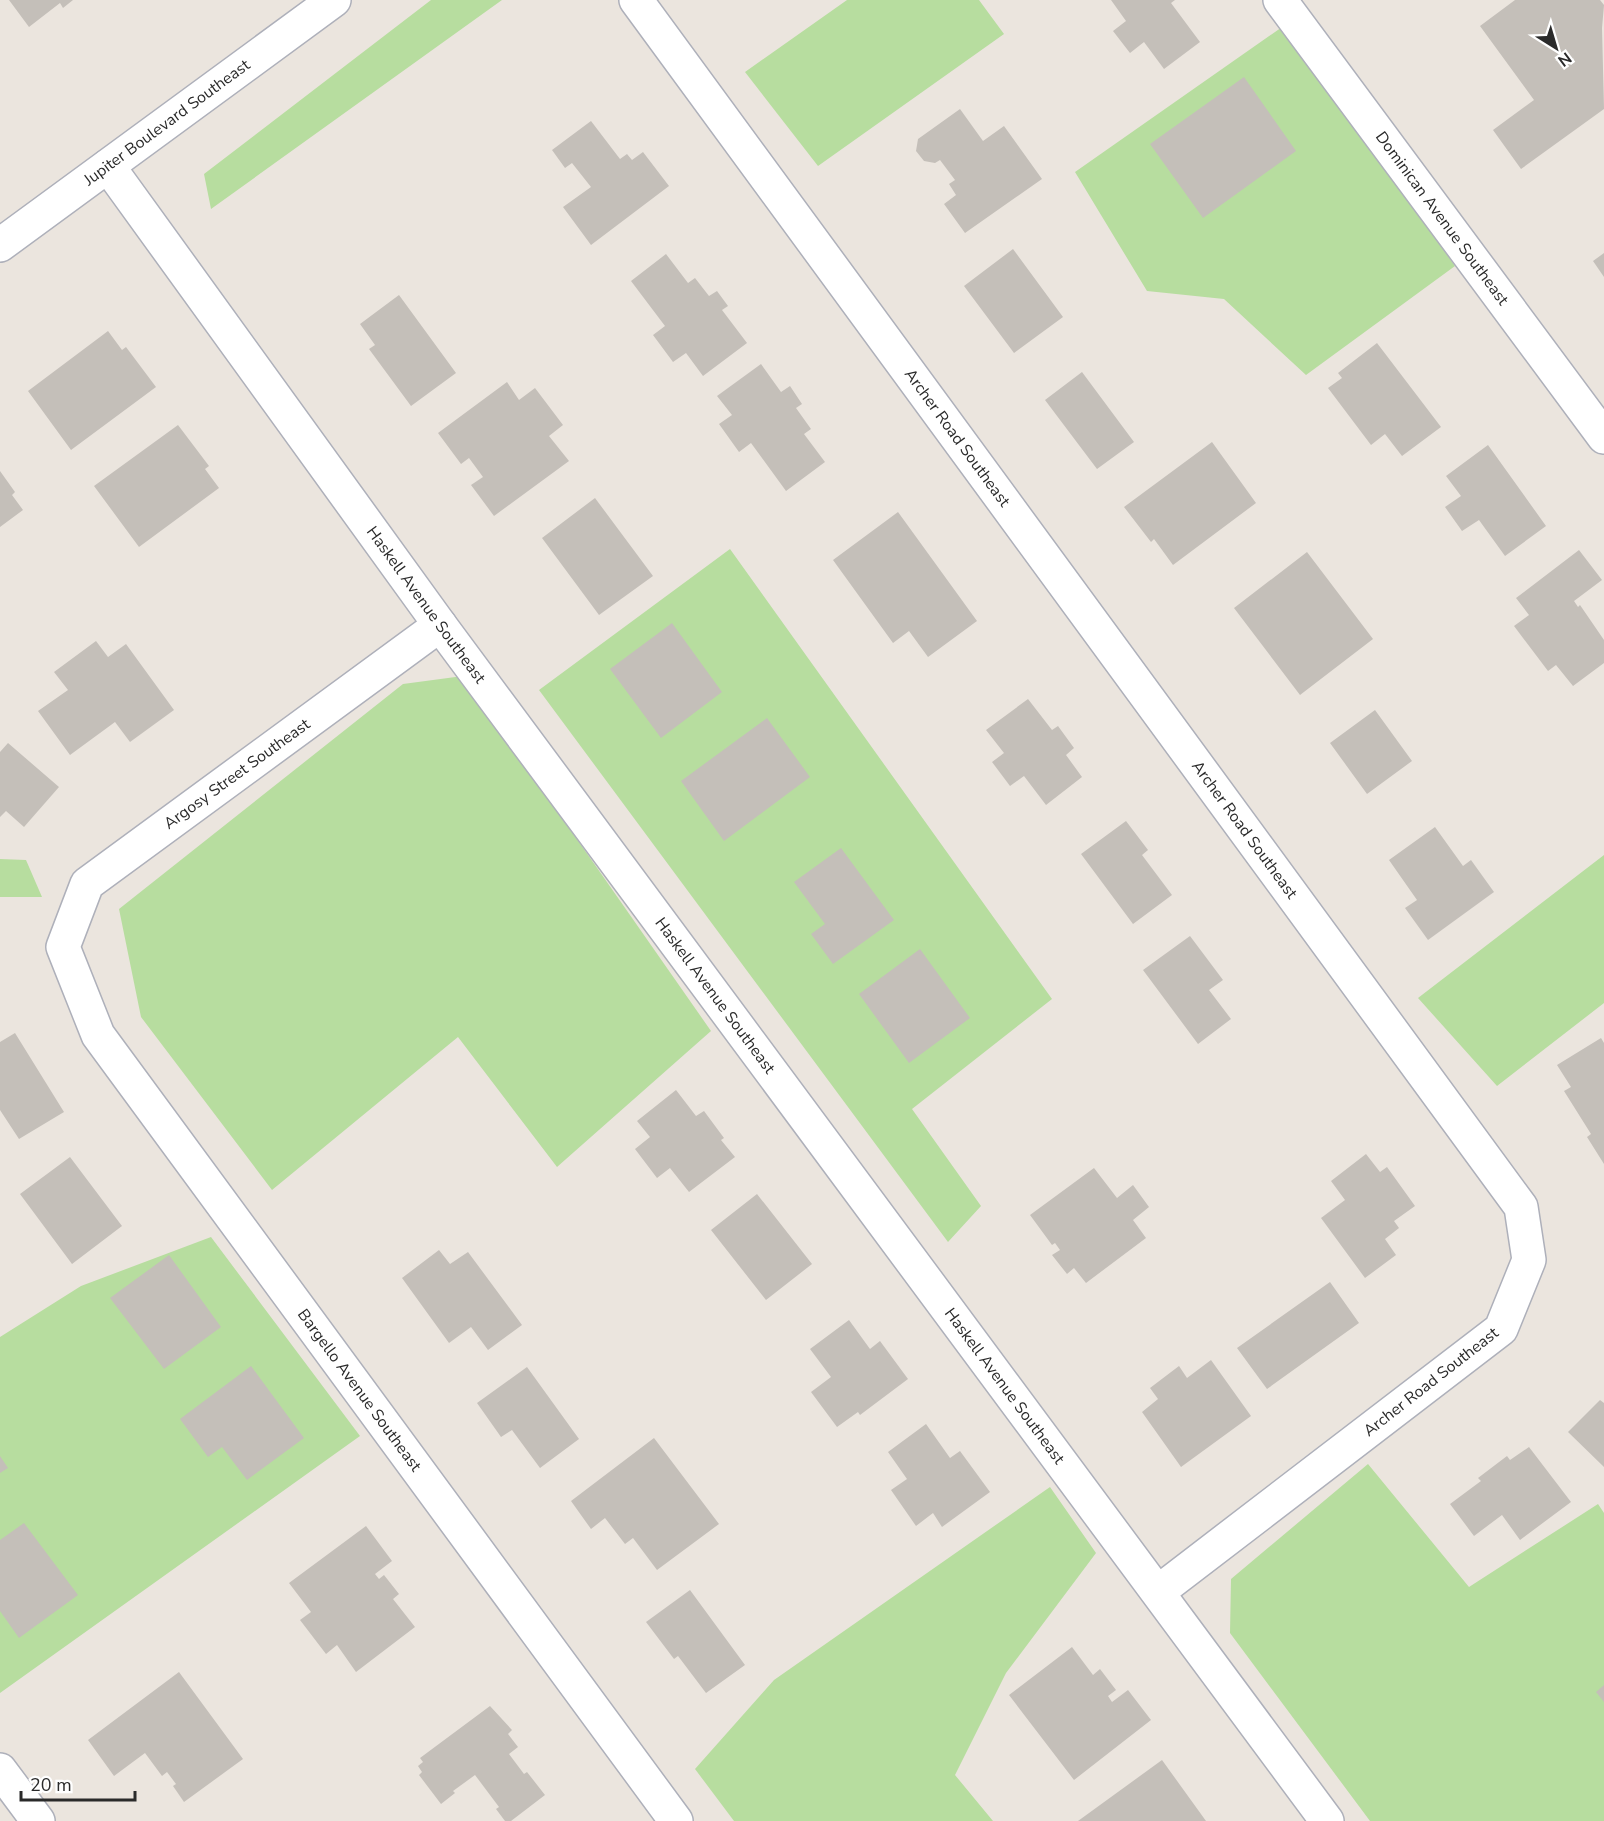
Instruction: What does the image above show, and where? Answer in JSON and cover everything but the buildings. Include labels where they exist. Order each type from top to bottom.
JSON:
[{"type":"street","name":"Jupiter Boulevard Southeast","points":[[0,245],[334,0]]},
{"type":"street","name":"Archer Road Southeast","points":[[636,0],[1521,1207],[1529,1260],[1501,1329],[1158,1592]]},
{"type":"street","name":"Dominican Avenue Southeast","points":[[1280,0],[1604,437]]},
{"type":"street","name":"Haskell Avenue Southeast","points":[[108,166],[441,625],[1327,1821]]},
{"type":"street","name":"Argosy Street Southeast","points":[[63,947],[87,884],[441,625]]},
{"type":"street","name":"Bargello Avenue Southeast","points":[[63,947],[98,1035],[676,1821]]},
{"type":"street","points":[[0,1770],[38,1821]]},
{"type":"green space","points":[[431,0],[502,0],[211,209],[204,174]]},
{"type":"green space","points":[[847,0],[979,0],[1004,34],[818,166],[745,72]]},
{"type":"green space","points":[[1285,25],[1455,266],[1306,375],[1224,299],[1147,291],[1075,172]]},
{"type":"green space","points":[[730,549],[1052,999],[912,1109],[981,1206],[948,1242],[539,690]]},
{"type":"green space","points":[[463,676],[711,1031],[557,1167],[458,1037],[272,1190],[141,1017],[119,909],[403,684]]},
{"type":"green space","points":[[1604,855],[1604,1003],[1497,1086],[1418,998]]},
{"type":"green space","points":[[0,859],[26,860],[42,897],[0,897]]},
{"type":"green space","points":[[211,1237],[360,1436],[0,1693],[0,1337],[81,1286]]},
{"type":"green space","points":[[1368,1464],[1469,1587],[1598,1504],[1604,1513],[1604,1821],[1370,1821],[1230,1633],[1231,1579]]},
{"type":"green space","points":[[1050,1487],[1096,1553],[1006,1673],[955,1775],[993,1821],[734,1821],[695,1769],[774,1680]]}]
